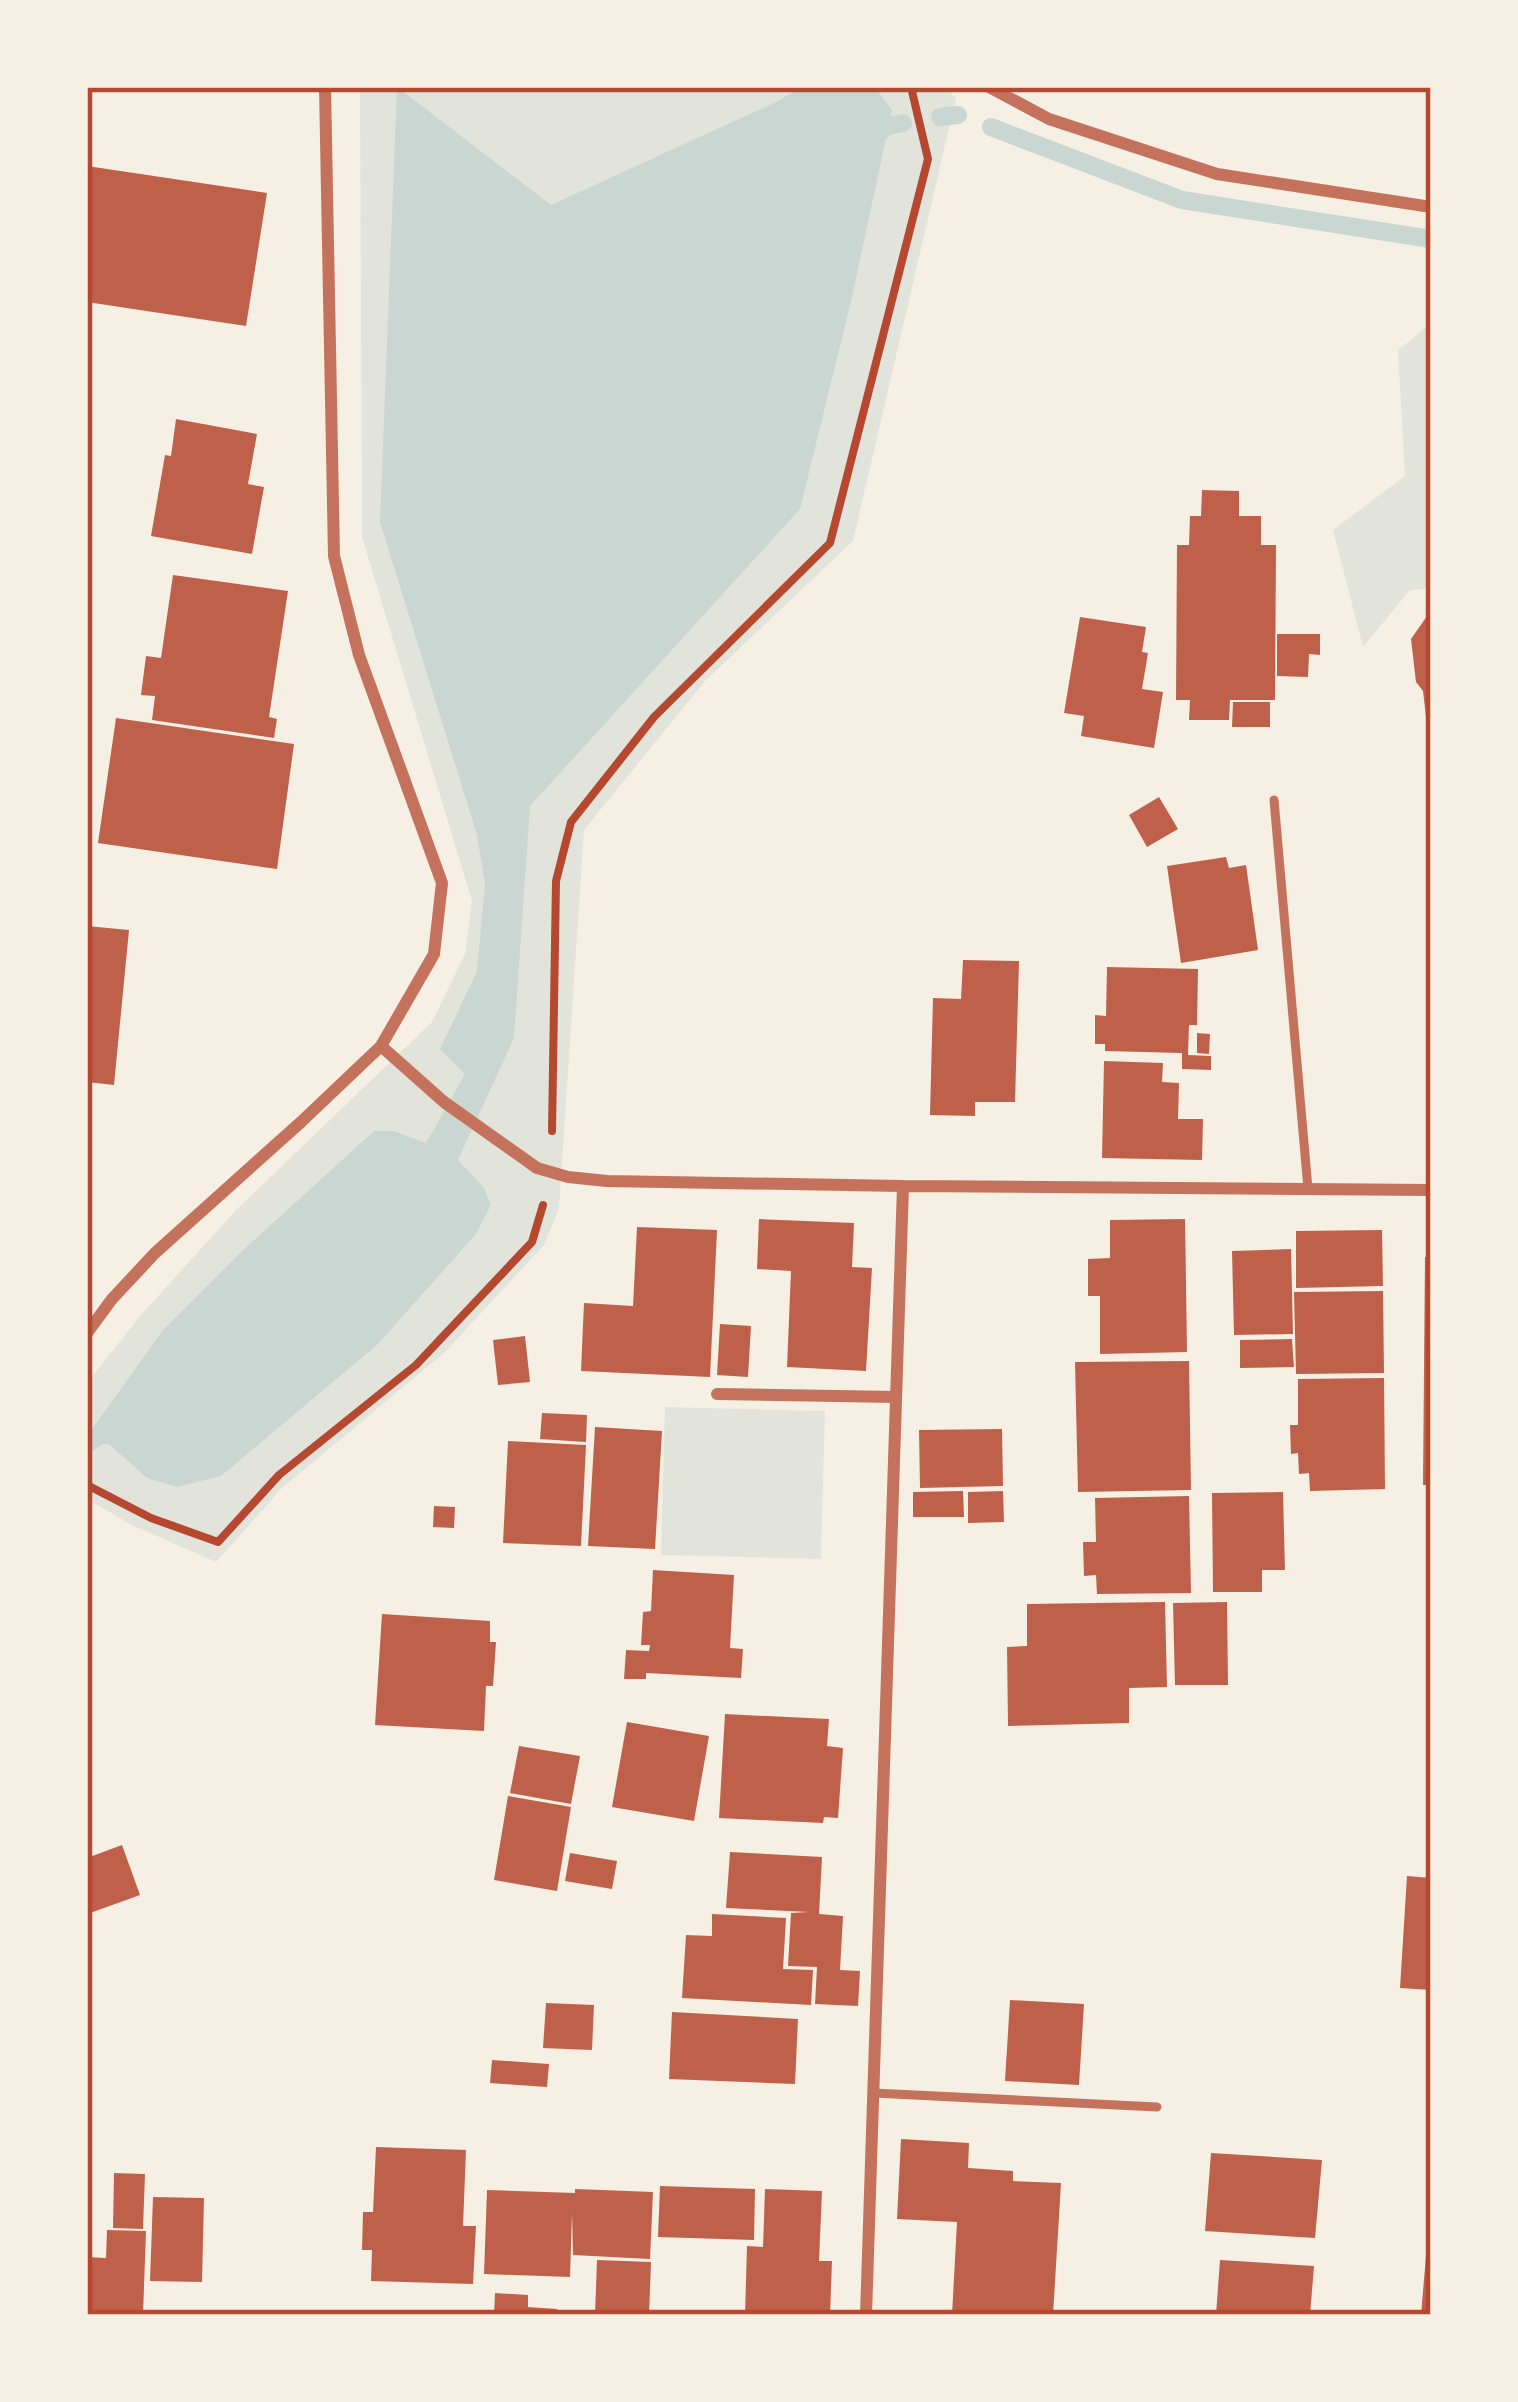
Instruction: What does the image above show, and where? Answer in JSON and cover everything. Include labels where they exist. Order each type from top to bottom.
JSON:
[{"type":"street","points":[[87,1333],[155,1253],[381,1046],[434,954],[442,883],[359,655],[334,556],[325,87]]},
{"type":"street","points":[[989,87],[1049,119],[1216,174],[1431,207]]},
{"type":"street","points":[[381,1046],[482,1131],[552,1174],[607,1181],[1431,1190]]},
{"type":"street","points":[[866,2315],[903,1186]]},
{"type":"street","points":[[717,1394],[896,1397]]},
{"type":"lane","points":[[1274,800],[1308,1189]]},
{"type":"lane","points":[[874,2093],[1157,2107]]},
{"type":"path","points":[[87,1486],[151,1518],[218,1542],[279,1475],[416,1365],[532,1242],[552,1174],[556,880],[571,822],[654,717],[830,543],[928,159],[911,87]]},
{"type":"shaded area","points":[[360,87],[945,87],[956,98],[853,541],[705,681],[584,830],[559,1208],[544,1245],[444,1353],[282,1488],[216,1562],[132,1525],[87,1499],[87,1383],[237,1209],[432,1022],[465,954],[472,901],[362,537]]},
{"type":"shaded area","points":[[397,87],[551,205],[802,87],[875,87],[892,110],[800,509],[530,806],[514,1038],[458,1160],[484,1188],[491,1205],[476,1234],[377,1345],[221,1476],[177,1487],[147,1478],[92,1429],[163,1330],[240,1253],[374,1131],[394,1131],[426,1143],[465,1074],[440,1049],[477,971],[485,884],[477,835],[380,522]]},
{"type":"shaded area","points":[[1431,306],[1431,588],[1410,590],[1363,647],[1333,530],[1405,476],[1398,350],[1428,326]]},
{"type":"shaded area","points":[[665,1407],[825,1411],[821,1559],[661,1555]]},
{"type":"building","points":[[87,166],[267,193],[246,326],[87,302]]},
{"type":"building","points":[[176,419],[257,434],[248,484],[264,487],[252,554],[151,536]]},
{"type":"building","points":[[1202,490],[1239,491],[1239,516],[1261,516],[1261,545],[1276,545],[1275,700],[1230,700],[1229,720],[1189,720],[1190,700],[1176,700],[1177,545],[1189,545],[1190,516],[1201,516]]},
{"type":"building","points":[[173,575],[288,591],[269,717],[277,719],[274,738],[152,720],[155,696],[141,695],[146,656],[161,658]]},
{"type":"building","points":[[1431,615],[1431,733],[1428,734],[1411,639]]},
{"type":"building","points":[[1080,617],[1146,627],[1142,652],[1148,653],[1142,689],[1163,692],[1154,748],[1081,736],[1084,716],[1064,713]]},
{"type":"building","points":[[1277,634],[1320,634],[1320,655],[1309,654],[1308,677],[1277,676]]},
{"type":"building","points":[[1233,702],[1270,702],[1270,727],[1232,727]]},
{"type":"building","points":[[116,718],[294,744],[277,869],[98,843]]},
{"type":"building","points":[[1159,797],[1178,829],[1147,847],[1129,815]]},
{"type":"building","points":[[1226,857],[1229,868],[1246,865],[1258,950],[1181,963],[1167,866]]},
{"type":"building","points":[[87,926],[129,930],[114,1085],[87,1082]]},
{"type":"building","points":[[963,960],[1019,961],[1015,1102],[975,1102],[975,1116],[930,1115],[933,998],[961,999]]},
{"type":"building","points":[[1107,967],[1198,969],[1197,1025],[1189,1025],[1188,1055],[1211,1056],[1211,1070],[1182,1069],[1182,1053],[1105,1051],[1105,1044],[1095,1044],[1095,1015],[1106,1016]]},
{"type":"building","points":[[1197,1033],[1210,1034],[1209,1054],[1197,1053]]},
{"type":"building","points":[[1104,1061],[1163,1063],[1162,1082],[1179,1083],[1178,1119],[1203,1119],[1202,1160],[1102,1158]]},
{"type":"building","points":[[759,1219],[854,1223],[852,1267],[872,1268],[866,1371],[787,1367],[791,1271],[757,1269]]},
{"type":"building","points":[[1185,1219],[1187,1352],[1100,1354],[1100,1296],[1088,1296],[1088,1259],[1110,1258],[1110,1220]]},
{"type":"building","points":[[637,1227],[717,1230],[710,1377],[581,1371],[584,1303],[633,1306]]},
{"type":"building","points":[[1382,1230],[1383,1286],[1296,1288],[1296,1231]]},
{"type":"building","points":[[1291,1249],[1293,1334],[1234,1335],[1232,1251]]},
{"type":"building","points":[[1425,1257],[1431,1257],[1431,1485],[1423,1485]]},
{"type":"building","points":[[1383,1291],[1384,1373],[1296,1374],[1294,1292]]},
{"type":"building","points":[[720,1324],[751,1326],[748,1377],[717,1375]]},
{"type":"building","points":[[525,1336],[530,1382],[498,1385],[493,1340]]},
{"type":"building","points":[[1292,1339],[1294,1367],[1240,1368],[1240,1340]]},
{"type":"building","points":[[1189,1361],[1191,1490],[1078,1492],[1075,1362]]},
{"type":"building","points":[[1384,1378],[1385,1489],[1310,1491],[1309,1473],[1299,1474],[1298,1453],[1291,1454],[1290,1425],[1298,1425],[1298,1379]]},
{"type":"building","points":[[542,1413],[587,1415],[586,1442],[540,1439]]},
{"type":"building","points":[[595,1427],[662,1431],[655,1549],[588,1546]]},
{"type":"building","points":[[1002,1429],[1003,1486],[920,1488],[919,1430]]},
{"type":"building","points":[[508,1441],[586,1445],[581,1546],[503,1543]]},
{"type":"building","points":[[963,1491],[964,1517],[913,1517],[913,1492]]},
{"type":"building","points":[[1003,1491],[1004,1522],[968,1523],[968,1492]]},
{"type":"building","points":[[1283,1492],[1285,1570],[1262,1570],[1262,1592],[1213,1592],[1212,1493]]},
{"type":"building","points":[[1189,1496],[1191,1593],[1097,1594],[1096,1575],[1084,1576],[1083,1542],[1096,1542],[1095,1498]]},
{"type":"building","points":[[434,1506],[455,1507],[454,1528],[433,1527]]},
{"type":"building","points":[[653,1570],[734,1575],[730,1648],[743,1649],[741,1678],[646,1673],[646,1679],[624,1679],[626,1650],[649,1651],[650,1645],[641,1645],[643,1612],[651,1611]]},
{"type":"building","points":[[1165,1602],[1167,1687],[1129,1688],[1129,1723],[1008,1726],[1007,1647],[1027,1646],[1027,1604]]},
{"type":"building","points":[[1227,1602],[1228,1685],[1175,1685],[1173,1603]]},
{"type":"building","points":[[382,1614],[490,1621],[490,1642],[496,1642],[493,1686],[486,1686],[484,1731],[375,1725]]},
{"type":"building","points":[[725,1714],[829,1719],[827,1746],[843,1748],[838,1818],[824,1817],[823,1823],[719,1818]]},
{"type":"building","points":[[627,1722],[709,1736],[694,1821],[612,1807]]},
{"type":"building","points":[[519,1746],[580,1756],[571,1804],[510,1793]]},
{"type":"building","points":[[508,1796],[571,1807],[557,1891],[494,1880]]},
{"type":"building","points":[[122,1845],[140,1895],[90,1913],[87,1858]]},
{"type":"building","points":[[730,1852],[822,1857],[819,1914],[843,1916],[840,1970],[860,1971],[858,2006],[815,2004],[817,1967],[788,1966],[791,1913],[809,1912],[726,1908]]},
{"type":"building","points":[[570,1853],[617,1861],[612,1889],[565,1881]]},
{"type":"building","points":[[1407,1876],[1431,1878],[1431,1990],[1400,1988]]},
{"type":"building","points":[[712,1914],[786,1918],[783,1969],[813,1970],[811,2005],[682,1998],[686,1935],[712,1936]]},
{"type":"building","points":[[1010,2000],[1084,2004],[1079,2085],[1005,2081]]},
{"type":"building","points":[[546,2003],[594,2005],[592,2050],[543,2048]]},
{"type":"building","points":[[672,2012],[798,2019],[795,2084],[669,2079]]},
{"type":"building","points":[[492,2060],[549,2064],[547,2087],[490,2083]]},
{"type":"building","points":[[901,2139],[969,2143],[968,2168],[1013,2171],[1013,2181],[1061,2183],[1053,2315],[952,2315],[957,2222],[897,2219]]},
{"type":"building","points":[[376,2147],[466,2150],[463,2226],[476,2226],[473,2284],[371,2281],[372,2250],[362,2250],[363,2212],[373,2212]]},
{"type":"building","points":[[1211,2153],[1322,2160],[1315,2238],[1205,2231]]},
{"type":"building","points":[[114,2173],[145,2174],[143,2229],[113,2228]]},
{"type":"building","points":[[660,2186],[755,2189],[754,2240],[658,2237]]},
{"type":"building","points":[[575,2189],[653,2192],[650,2259],[573,2255],[572,2213],[570,2277],[484,2274],[487,2190],[575,2193]]},
{"type":"building","points":[[765,2189],[822,2191],[819,2261],[832,2261],[830,2315],[745,2315],[747,2246],[763,2247]]},
{"type":"building","points":[[153,2197],[204,2198],[202,2282],[150,2281]]},
{"type":"building","points":[[107,2230],[146,2231],[143,2315],[87,2315],[87,2257],[106,2258]]},
{"type":"building","points":[[1426,2256],[1431,2256],[1431,2315],[1421,2315]]},
{"type":"building","points":[[597,2260],[651,2262],[649,2315],[595,2315]]},
{"type":"building","points":[[1220,2260],[1314,2266],[1310,2315],[1216,2315]]},
{"type":"building","points":[[495,2293],[528,2295],[528,2307],[557,2309],[556,2315],[494,2315]]},
{"type":"waterway","points":[[940,117],[958,115]]},
{"type":"waterway","points":[[870,138],[903,123]]},
{"type":"waterway","points":[[991,127],[1182,200],[1431,239]]},
{"type":"waterway","points":[[87,1444],[98,1436],[119,1433]]}]
